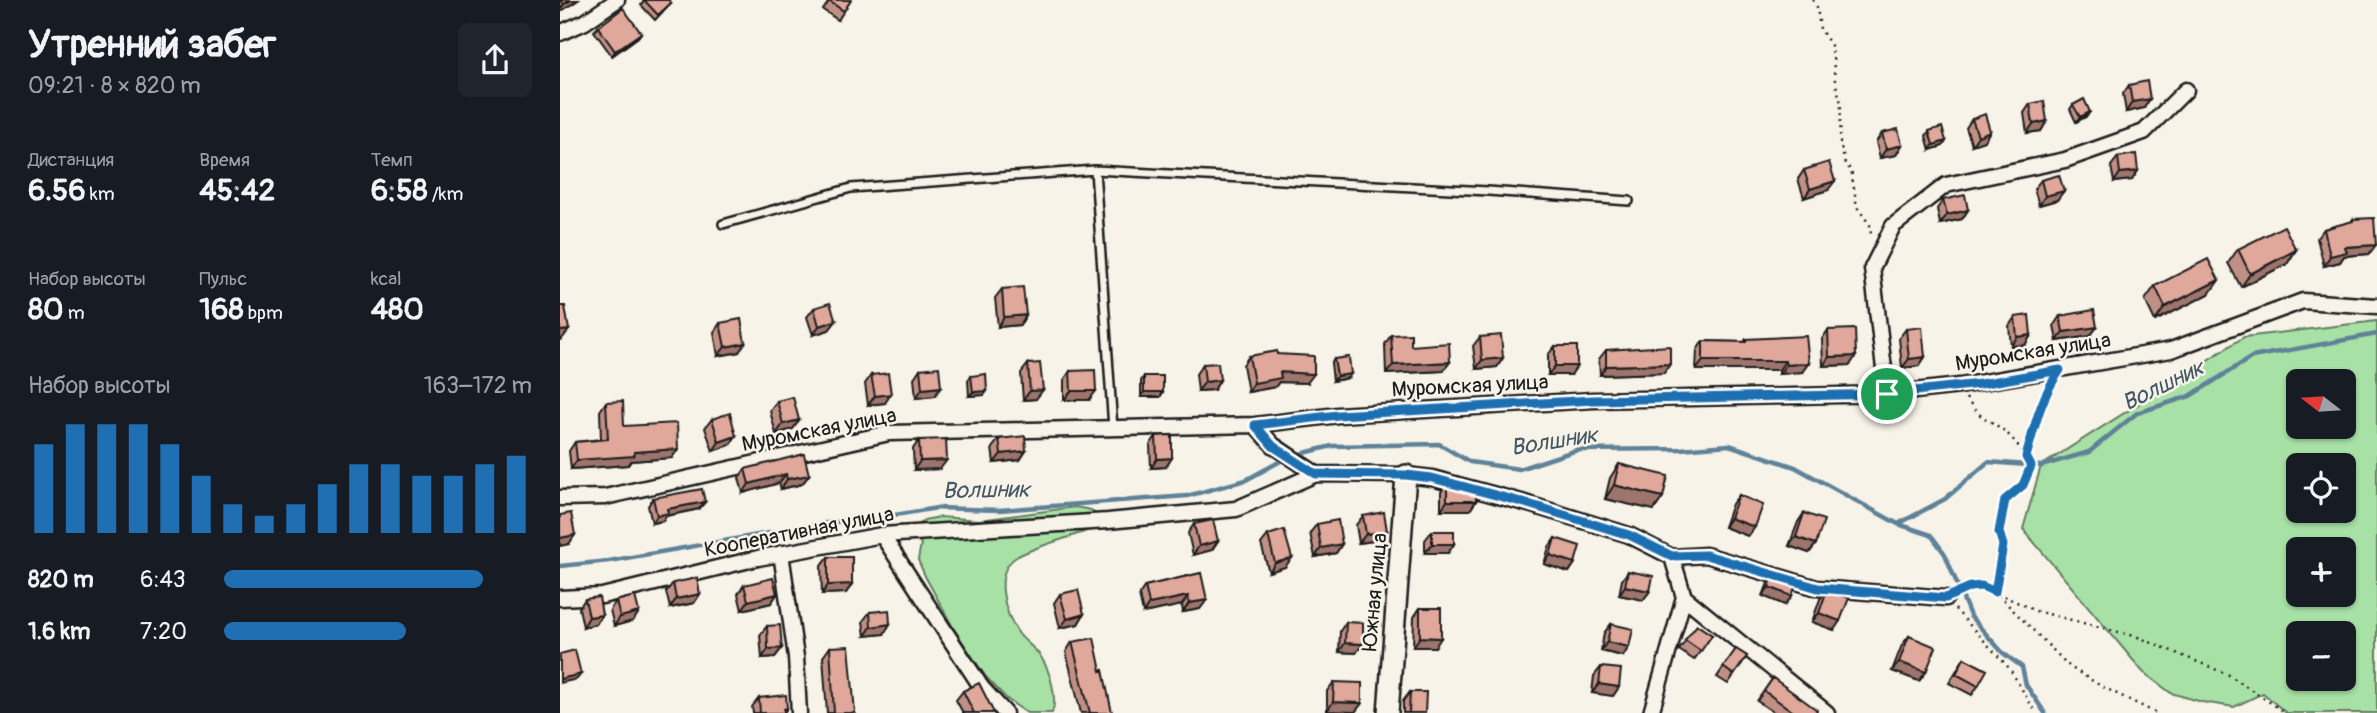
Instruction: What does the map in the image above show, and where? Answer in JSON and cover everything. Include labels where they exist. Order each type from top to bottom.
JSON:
[{"type":"street","points":[[560,33],[586,22],[617,0]]},
{"type":"street","points":[[1887,394],[1872,268],[1893,226],[1946,185],[2065,160],[2144,132],[2186,90]]},
{"type":"street","name":"Муромская улица","points":[[560,498],[605,497],[889,433],[1255,425],[1338,415],[1593,400],[1887,394],[1960,386],[2171,350],[2303,301],[2377,306]]},
{"type":"street","points":[[1255,425],[1273,446],[1316,474]]},
{"type":"street","name":"Кооперативная улица","points":[[560,598],[603,596],[781,553],[882,535],[1108,521],[1236,509],[1316,474],[1406,475],[1432,478],[1629,535],[1672,556],[1706,555],[1818,588],[1946,598]]},
{"type":"street","name":"Южная улица","points":[[1388,713],[1406,475]]},
{"type":"street","points":[[882,535],[982,688],[1005,713]]},
{"type":"street","points":[[781,553],[796,657],[799,713]]},
{"type":"street","points":[[1651,713],[1684,597],[1672,556]]},
{"type":"street","points":[[1684,597],[1827,713]]},
{"type":"lane","points":[[1095,170],[1113,428]]},
{"type":"lane","points":[[723,224],[851,188],[1095,170],[1629,201]]},
{"type":"path","points":[[1813,0],[1817,7],[1820,29],[1832,47],[1835,81],[1841,103],[1840,142],[1845,164],[1851,170],[1857,206],[1870,225],[1878,256]]},
{"type":"path","points":[[2026,457],[2042,400],[2060,370]]},
{"type":"path","points":[[1960,386],[1976,413],[2004,432],[2031,466],[2023,485],[2005,500],[1999,532],[2003,545],[1995,592]]},
{"type":"path","points":[[2036,713],[2010,668],[1946,598],[1970,587],[1982,586],[2036,611],[2138,637],[2229,675],[2286,713]]},
{"type":"path","points":[[1995,592],[2070,667],[2101,686],[2156,713]]},
{"type":"green space","points":[[2377,321],[2377,713],[2286,713],[2263,693],[2234,707],[2171,693],[2143,672],[2023,529],[2041,466],[2244,337]]},
{"type":"green space","points":[[1075,507],[1091,510],[1097,516],[1095,525],[1089,530],[1018,556],[1005,572],[1003,593],[1009,615],[1019,634],[1041,657],[1054,692],[1052,713],[1027,713],[1008,700],[986,677],[954,629],[918,560],[921,544],[912,532],[924,520],[940,517],[980,520]]},
{"type":"building","points":[[644,0],[669,0],[671,3],[658,15]]},
{"type":"building","points":[[830,0],[851,0],[844,11]]},
{"type":"building","points":[[623,8],[641,33],[615,51],[598,27]]},
{"type":"building","points":[[2147,81],[2150,99],[2132,102],[2129,85]]},
{"type":"building","points":[[2084,99],[2090,112],[2080,117],[2073,105]]},
{"type":"building","points":[[2044,101],[2047,121],[2033,124],[2030,104]]},
{"type":"building","points":[[1985,114],[1990,131],[1978,136],[1972,119]]},
{"type":"building","points":[[1942,127],[1946,141],[1933,145],[1929,131]]},
{"type":"building","points":[[1898,129],[1902,145],[1886,149],[1882,133]]},
{"type":"building","points":[[2136,154],[2138,171],[2120,173],[2118,157]]},
{"type":"building","points":[[1829,162],[1835,181],[1810,189],[1804,170]]},
{"type":"building","points":[[2059,175],[2064,191],[2045,196],[2041,180]]},
{"type":"building","points":[[1965,195],[1968,210],[1947,215],[1943,200]]},
{"type":"building","points":[[2374,218],[2376,245],[2345,247],[2347,252],[2330,256],[2324,229],[2353,219]]},
{"type":"building","points":[[2284,226],[2296,250],[2250,274],[2238,249]]},
{"type":"building","points":[[2208,259],[2219,280],[2165,307],[2155,286]]},
{"type":"building","points":[[1023,287],[1026,315],[1004,317],[1002,289]]},
{"type":"building","points":[[830,303],[836,321],[819,326],[814,308]]},
{"type":"building","points":[[560,306],[565,306],[569,330],[560,331]]},
{"type":"building","points":[[2094,310],[2097,327],[2063,332],[2060,316]]},
{"type":"building","points":[[2029,315],[2031,335],[2017,337],[2015,317]]},
{"type":"building","points":[[741,319],[745,343],[725,347],[720,323]]},
{"type":"building","points":[[1922,327],[1925,357],[1909,359],[1906,329]]},
{"type":"building","points":[[1855,329],[1856,356],[1829,357],[1828,330]]},
{"type":"building","points":[[1411,334],[1411,346],[1449,343],[1450,362],[1393,365],[1391,335]]},
{"type":"building","points":[[1501,335],[1503,358],[1482,360],[1480,337]]},
{"type":"building","points":[[1806,336],[1809,363],[1786,365],[1785,361],[1703,361],[1703,341],[1746,342],[1746,339]]},
{"type":"building","points":[[1555,346],[1577,346],[1577,366],[1555,366]]},
{"type":"building","points":[[1670,346],[1670,364],[1606,366],[1606,350]]},
{"type":"building","points":[[1277,351],[1277,354],[1314,356],[1314,374],[1280,372],[1281,378],[1254,383],[1249,356]]},
{"type":"building","points":[[1349,357],[1351,374],[1337,376],[1334,359]]},
{"type":"building","points":[[1040,363],[1043,390],[1030,391],[1028,364]]},
{"type":"building","points":[[1218,363],[1220,380],[1205,382],[1203,364]]},
{"type":"building","points":[[939,367],[941,387],[922,389],[920,369]]},
{"type":"building","points":[[1095,370],[1096,391],[1071,391],[1070,371]]},
{"type":"building","points":[[888,373],[891,394],[875,396],[871,375]]},
{"type":"building","points":[[986,374],[987,391],[973,392],[971,376]]},
{"type":"building","points":[[1144,376],[1163,376],[1163,392],[1144,392]]},
{"type":"building","points":[[793,397],[799,420],[783,424],[777,401]]},
{"type":"building","points":[[623,401],[624,426],[677,423],[678,449],[634,452],[634,456],[577,460],[575,442],[608,439],[606,402]]},
{"type":"building","points":[[730,413],[736,436],[719,442],[712,419]]},
{"type":"building","points":[[1172,435],[1172,458],[1157,459],[1156,436]]},
{"type":"building","points":[[1025,436],[1026,451],[1001,454],[999,439]]},
{"type":"building","points":[[946,439],[947,460],[920,461],[919,440]]},
{"type":"building","points":[[804,454],[809,475],[787,479],[786,474],[749,484],[745,469]]},
{"type":"building","points":[[1619,464],[1668,476],[1663,497],[1614,485]]},
{"type":"building","points":[[1447,483],[1476,489],[1476,501],[1447,501]]},
{"type":"building","points":[[702,489],[705,502],[667,509],[668,513],[657,516],[653,498]]},
{"type":"building","points":[[1739,495],[1763,505],[1755,527],[1730,518]]},
{"type":"building","points":[[1384,512],[1387,531],[1366,534],[1363,516]]},
{"type":"building","points":[[571,513],[575,535],[560,538],[560,515]]},
{"type":"building","points":[[1804,513],[1824,520],[1816,544],[1796,537]]},
{"type":"building","points":[[1213,520],[1218,541],[1199,546],[1194,524]]},
{"type":"building","points":[[1338,520],[1342,544],[1321,548],[1317,524]]},
{"type":"building","points":[[1284,530],[1292,558],[1275,563],[1268,535]]},
{"type":"building","points":[[1432,531],[1454,531],[1454,544],[1432,544]]},
{"type":"building","points":[[1555,538],[1580,546],[1575,563],[1550,555]]},
{"type":"building","points":[[828,557],[852,557],[852,584],[828,585]]},
{"type":"building","points":[[1628,571],[1653,576],[1650,591],[1625,586]]},
{"type":"building","points":[[1201,573],[1207,600],[1189,603],[1188,596],[1149,604],[1145,586]]},
{"type":"building","points":[[1774,574],[1797,581],[1792,596],[1769,587]]},
{"type":"building","points":[[697,578],[700,594],[676,599],[673,583]]},
{"type":"building","points":[[773,578],[777,594],[748,601],[744,585]]},
{"type":"building","points":[[1078,590],[1084,614],[1067,619],[1060,594]]},
{"type":"building","points":[[1827,590],[1849,598],[1840,621],[1819,613]]},
{"type":"building","points":[[635,596],[639,612],[620,617],[616,601]]},
{"type":"building","points":[[599,597],[602,615],[589,617],[585,599]]},
{"type":"building","points":[[1420,608],[1441,608],[1441,638],[1420,637]]},
{"type":"building","points":[[889,610],[890,624],[871,627],[870,612]]},
{"type":"building","points":[[1346,622],[1363,623],[1363,644],[1345,643]]},
{"type":"building","points":[[1611,624],[1633,629],[1629,647],[1607,642]]},
{"type":"building","points":[[780,625],[782,648],[768,649],[767,626]]},
{"type":"building","points":[[1697,625],[1712,635],[1701,651],[1685,640]]},
{"type":"building","points":[[1909,636],[1936,647],[1926,672],[1899,662]]},
{"type":"building","points":[[1094,638],[1112,713],[1090,713],[1072,642]]},
{"type":"building","points":[[849,646],[855,713],[834,713],[830,647]]},
{"type":"building","points":[[1736,649],[1747,656],[1734,675],[1723,667]]},
{"type":"building","points":[[575,650],[581,674],[560,679],[560,654]]},
{"type":"building","points":[[1964,658],[1987,670],[1978,686],[1956,674]]},
{"type":"building","points":[[1601,667],[1621,669],[1619,687],[1599,684]]},
{"type":"building","points":[[1773,678],[1817,710],[1815,713],[1795,713],[1764,691]]},
{"type":"building","points":[[1334,682],[1362,683],[1362,703],[1333,702]]},
{"type":"building","points":[[979,683],[994,713],[974,713],[963,691]]},
{"type":"building","points":[[1410,692],[1426,692],[1425,713],[1409,713]]},
{"type":"building","points":[[786,695],[787,708],[784,713],[760,713],[759,698]]},
{"type":"waterway","name":"Волшник","points":[[1296,455],[1332,446],[1439,444],[1470,462],[1519,469],[1577,450],[1680,449],[1729,445],[1795,467],[1898,524],[1945,499],[1988,462],[2041,466],[2089,452],[2137,413],[2190,396],[2252,357],[2377,334]]},
{"type":"waterway","name":"Волшник","points":[[560,566],[609,561],[827,523],[937,508],[999,510],[1187,496],[1246,480],[1288,457]]},
{"type":"waterway","points":[[1898,524],[1931,535],[1945,554],[1970,616],[2003,653],[2022,667],[2026,685],[2045,713]]},
{"type":"route","points":[[2060,370],[2047,390],[2036,416],[2026,457],[2031,466],[2023,485],[2005,500],[1999,532],[2003,545],[1995,592],[1982,586],[1970,587],[1946,598],[1818,588],[1706,555],[1672,556],[1629,535],[1432,478],[1406,475],[1316,474],[1273,446],[1255,425],[1338,415],[1593,400],[1887,394],[1980,384],[2060,370]]}]
